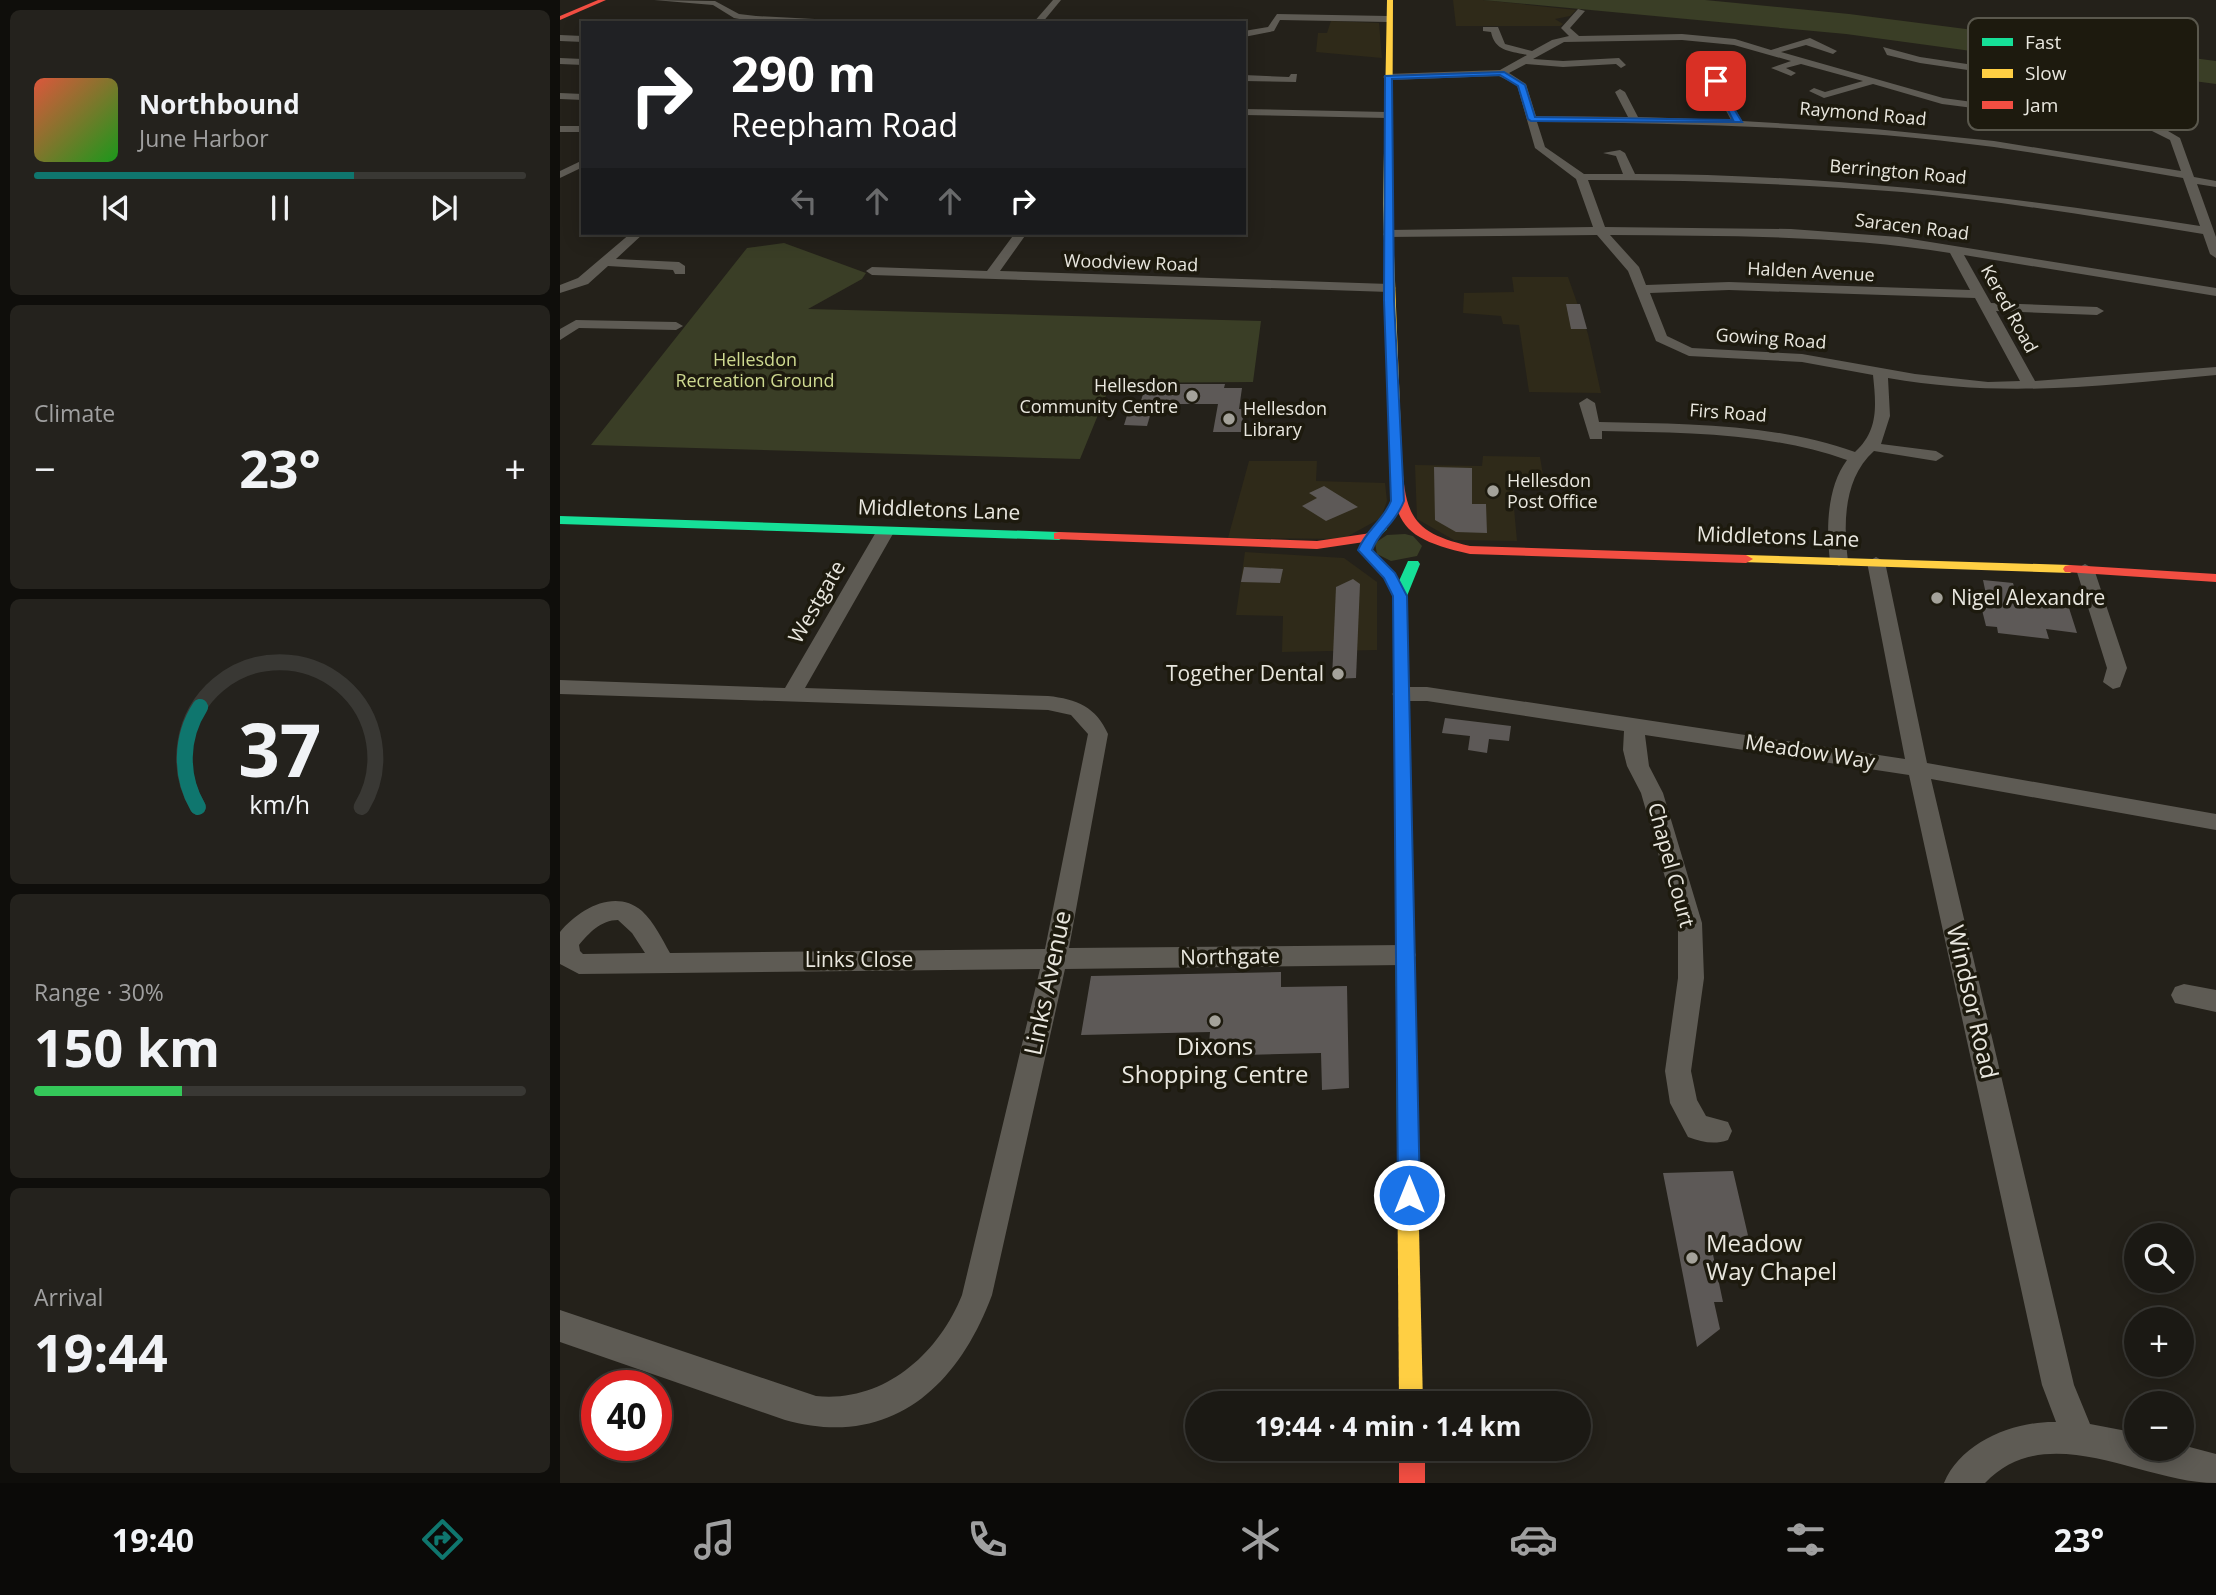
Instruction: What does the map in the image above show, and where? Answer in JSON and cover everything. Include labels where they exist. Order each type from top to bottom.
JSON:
[{"type":"street","points":[[560,18],[603,0]]},
{"type":"street","points":[[658,0],[727,2]]},
{"type":"street","points":[[1039,21],[1057,0]]},
{"type":"street","points":[[1390,0],[1388,19],[1391,59],[1387,115],[1389,288],[1397,501],[1404,520],[1428,544],[1428,552],[1417,562],[1400,596]]},
{"type":"street","points":[[715,3],[737,16],[822,21]]},
{"type":"street","points":[[1246,34],[1271,29],[1277,13],[1388,19]]},
{"type":"street","points":[[1576,38],[1564,28],[1582,13]]},
{"type":"street","points":[[1638,26],[1639,37]]},
{"type":"street","points":[[1492,29],[1502,47],[1530,57],[1563,64],[1620,63],[1619,45]]},
{"type":"street","points":[[1717,40],[1728,29]]},
{"type":"street","points":[[560,38],[581,39]]},
{"type":"street","points":[[1388,76],[1501,73],[1548,44],[1576,38],[1717,40],[1775,51],[1871,82],[1968,105]]},
{"type":"street","points":[[1783,39],[1805,42],[1833,51]]},
{"type":"street","points":[[1775,51],[1805,42]]},
{"type":"street","points":[[1890,54],[1968,66]]},
{"type":"street","points":[[1791,73],[1771,66],[1805,60]]},
{"type":"street","points":[[560,61],[581,62]]},
{"type":"street","points":[[1705,62],[1738,122]]},
{"type":"street","points":[[1389,234],[1600,231],[1581,177],[1544,152],[1521,85],[1501,73]]},
{"type":"street","points":[[1246,78],[1293,79],[1294,76]]},
{"type":"street","points":[[1824,95],[1871,82]]},
{"type":"street","points":[[1620,92],[1634,119]]},
{"type":"street","points":[[560,96],[581,99]]},
{"type":"street","points":[[1246,112],[1387,115]]},
{"type":"street","name":"Raymond Road","points":[[1531,119],[1738,122],[1994,144],[2189,177],[2216,184]]},
{"type":"street","points":[[560,129],[581,129]]},
{"type":"street","points":[[2161,130],[2175,138],[2216,254]]},
{"type":"street","points":[[1616,152],[1630,176]]},
{"type":"street","points":[[560,175],[581,164]]},
{"type":"street","name":"Berrington Road","points":[[1581,177],[1768,179],[1903,189],[2040,205],[2208,231]]},
{"type":"street","name":"Saracen Road","points":[[1600,231],[1833,235],[1955,250],[2216,292]]},
{"type":"street","name":"Gowing Road","points":[[1600,231],[1621,252],[1642,289],[1656,330],[1665,342],[1676,348],[1705,354],[1802,358],[1963,383],[2030,386],[2216,371]]},
{"type":"street","points":[[560,289],[578,284],[636,235]]},
{"type":"street","points":[[990,276],[1020,235]]},
{"type":"street","name":"Kered Road","points":[[1955,250],[2030,386]]},
{"type":"street","points":[[605,262],[681,267]]},
{"type":"street","name":"Woodview Road","points":[[872,271],[1389,288]]},
{"type":"street","name":"Halden Avenue","points":[[1642,289],[1729,286],[1979,294]]},
{"type":"street","points":[[1986,307],[2097,311]]},
{"type":"street","points":[[560,336],[573,319],[665,323]]},
{"type":"street","points":[[1839,561],[1836,548],[1842,488],[1851,465],[1872,446],[1882,421],[1880,371]]},
{"type":"street","name":"Firs Road","points":[[1587,403],[1594,431],[1752,432],[1858,458]]},
{"type":"street","points":[[1872,446],[1895,452],[1936,456]]},
{"type":"street","points":[[1397,501],[1390,519],[1365,544],[1373,560],[1390,576],[1400,596],[1411,1391]]},
{"type":"street","name":"Middletons Lane","points":[[560,520],[1317,545],[1352,542],[1395,529],[1420,535],[1438,545],[1470,550],[2085,569],[2216,578]]},
{"type":"street","name":"Westgate","points":[[790,696],[885,532]]},
{"type":"street","name":"Middletons Lane","points":[[1317,545],[1390,566],[1470,550]]},
{"type":"street","name":"Windsor Road","points":[[1876,562],[1918,769],[2057,1385],[2079,1438]]},
{"type":"street","points":[[2085,569],[2117,668],[2113,682]]},
{"type":"street","name":"Links Avenue","points":[[560,687],[1048,703],[1069,705],[1094,721],[1098,734],[1055,958],[971,1315],[941,1359],[916,1384],[887,1401],[852,1411],[822,1413],[785,1404],[560,1326]]},
{"type":"street","name":"Meadow Way","points":[[1402,694],[1427,694],[1918,769],[2216,822]]},
{"type":"street","name":"Chapel Court","points":[[1635,726],[1634,750],[1638,766],[1652,793],[1690,923],[1691,978],[1678,1071],[1684,1103],[1705,1136]]},
{"type":"street","name":"Northgate","points":[[1055,958],[1404,955]]},
{"type":"street","name":"Links Close","points":[[663,962],[1055,958]]},
{"type":"street","points":[[2184,995],[2216,1001]]},
{"type":"street","points":[[1961,1483],[1970,1470],[2008,1446],[2039,1437],[2079,1438],[2216,1471]]},
{"type":"street","points":[[1412,1461],[1412,1483]]},
{"type":"shaded area","points":[[1453,0],[1483,0],[1576,10],[1570,16],[1555,19],[1563,24],[1560,26],[1456,26]]},
{"type":"shaded area","points":[[1331,21],[1379,23],[1382,58],[1316,52],[1318,33],[1327,33]]},
{"type":"shaded area","points":[[1512,277],[1568,277],[1588,334],[1601,393],[1529,392],[1519,325],[1503,324],[1501,316],[1463,313],[1464,293],[1514,292]]},
{"type":"shaded area","points":[[1483,456],[1540,457],[1545,487],[1512,486],[1517,541],[1454,540],[1417,519],[1415,465],[1482,466]]},
{"type":"shaded area","points":[[1249,461],[1317,461],[1316,481],[1385,483],[1387,501],[1381,518],[1343,539],[1228,538]]},
{"type":"shaded area","points":[[1245,552],[1344,558],[1377,582],[1377,650],[1282,652],[1283,616],[1236,615]]},
{"type":"green space","points":[[1483,0],[1705,0],[1849,14],[1968,29],[1968,50],[1846,34]]},
{"type":"green space","points":[[2198,59],[2216,61],[2216,84],[2198,82]]},
{"type":"green space","name":"Hellesdon Recreation Ground","points":[[784,243],[866,273],[862,279],[808,309],[1261,321],[1253,382],[1111,383],[1080,459],[591,445],[747,248]]},
{"type":"green space","points":[[1387,535],[1413,536],[1422,546],[1417,556],[1391,561],[1377,554],[1375,543]]},
{"type":"building","points":[[1566,304],[1580,304],[1587,329],[1571,329]]},
{"type":"building","name":"Hellesdon Community Centre","points":[[1146,384],[1225,384],[1224,388],[1242,388],[1239,409],[1244,409],[1241,432],[1213,432],[1218,404],[1140,404]]},
{"type":"building","points":[[1129,409],[1152,409],[1147,426],[1124,425]]},
{"type":"building","points":[[1434,467],[1472,468],[1472,504],[1486,504],[1487,533],[1456,532],[1435,520]]},
{"type":"building","points":[[1324,486],[1358,507],[1326,521],[1302,506],[1317,498],[1309,493]]},
{"type":"building","points":[[1244,567],[1283,569],[1280,583],[1241,582]]},
{"type":"building","points":[[1353,579],[1360,584],[1356,678],[1332,679],[1336,587]]},
{"type":"building","points":[[1983,580],[2013,583],[2019,603],[2069,608],[2077,633],[2046,629],[2049,639],[1998,633],[1997,627],[1986,626],[1979,598],[1987,599]]},
{"type":"building","points":[[1445,718],[1511,726],[1509,741],[1489,739],[1487,753],[1468,750],[1470,736],[1442,733]]},
{"type":"building","name":"Dixons Shopping Centre","points":[[1281,972],[1281,987],[1347,986],[1349,1088],[1322,1090],[1321,1053],[1208,1056],[1210,1032],[1081,1035],[1091,976]]},
{"type":"building","name":"Meadow Way Chapel","points":[[1733,1171],[1750,1244],[1711,1245],[1723,1302],[1714,1302],[1720,1329],[1697,1347],[1663,1173]]},
{"type":"traffic: fast","points":[[560,520],[1059,536]]},
{"type":"traffic: fast","points":[[1381,529],[1371,537],[1365,550],[1390,576],[1400,596]]},
{"type":"traffic: fast","points":[[1407,1139],[1399,636],[1400,596],[1413,564]]},
{"type":"traffic: slow","points":[[1390,0],[1387,204],[1396,460]]},
{"type":"traffic: slow","points":[[1746,559],[2070,569]]},
{"type":"traffic: slow","points":[[1407,1139],[1411,1391]]},
{"type":"traffic: jam","points":[[560,18],[603,0]]},
{"type":"traffic: jam","points":[[1396,460],[1400,499],[1410,524],[1419,533],[1449,545],[1470,550],[1746,559]]},
{"type":"traffic: jam","points":[[1059,536],[1317,545],[1371,537]]},
{"type":"traffic: jam","points":[[2070,569],[2216,578]]},
{"type":"traffic: jam","points":[[1412,1461],[1412,1483]]},
{"type":"place","name":"Hellesdon Community Centre","points":[[1192,396]]},
{"type":"place","name":"Hellesdon Library","points":[[1229,419]]},
{"type":"place","name":"Hellesdon Post Office","points":[[1493,491]]},
{"type":"place","name":"Nigel Alexandre","points":[[1937,598]]},
{"type":"place","name":"Together Dental","points":[[1338,674]]},
{"type":"place","name":"Dixons Shopping Centre","points":[[1215,1021]]},
{"type":"place","name":"Meadow Way Chapel","points":[[1692,1258]]},
{"type":"route","points":[[1409,1195],[1400,596],[1390,576],[1365,550],[1365,544],[1390,519],[1397,501],[1389,300],[1388,76],[1471,76],[1501,73],[1521,85],[1531,119],[1738,122],[1716,81]]}]
